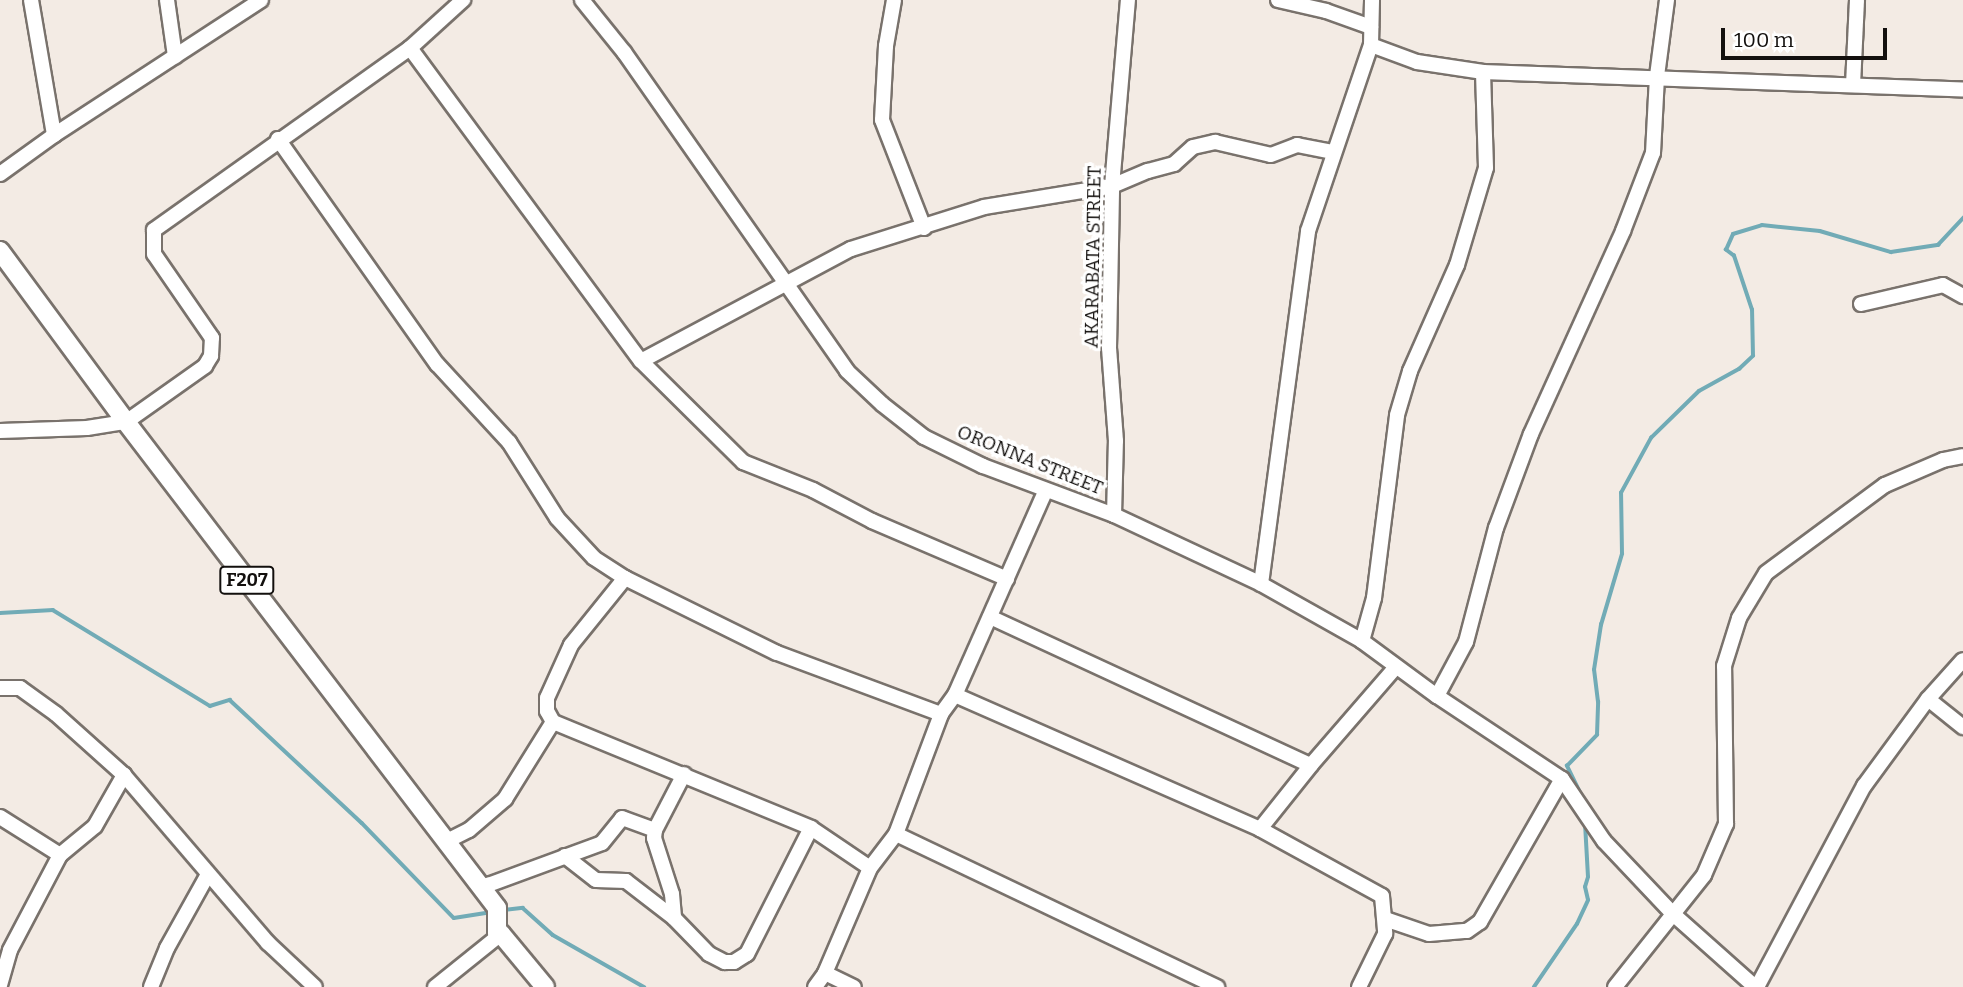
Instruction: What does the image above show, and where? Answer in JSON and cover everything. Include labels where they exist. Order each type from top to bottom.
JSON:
[{"type":"main road","name":"F207","points":[[0,251],[126,422],[497,908],[499,933]]},
{"type":"main road","points":[[499,933],[539,985]]},
{"type":"street","points":[[32,0],[54,135]]},
{"type":"street","points":[[167,0],[175,56]]},
{"type":"street","points":[[0,174],[54,135],[261,0]]},
{"type":"street","points":[[0,431],[87,428],[126,422],[205,366],[211,356],[212,338],[154,254],[154,230],[278,139],[410,48],[463,0]]},
{"type":"street","name":"ORONNA STREET","points":[[582,0],[624,51],[848,371],[924,437],[984,466],[1114,515],[1261,584],[1362,640],[1437,696],[1563,780]]},
{"type":"street","points":[[894,0],[886,46],[883,120],[924,228]]},
{"type":"street","name":"AKARABATA STREET","points":[[1114,515],[1116,441],[1110,348],[1112,186],[1128,0]]},
{"type":"street","points":[[1278,0],[1326,10],[1371,27]]},
{"type":"street","points":[[1261,584],[1308,230],[1371,45],[1372,0]]},
{"type":"street","points":[[1437,696],[1466,642],[1496,528],[1531,434],[1623,231],[1653,153],[1657,76],[1667,0]]},
{"type":"street","points":[[1853,85],[1857,0]]},
{"type":"street","points":[[1371,45],[1418,62],[1483,72],[1657,76],[1963,90]]},
{"type":"street","points":[[410,48],[641,361],[743,462],[813,490],[872,521],[1007,579]]},
{"type":"street","points":[[1362,640],[1374,598],[1397,415],[1410,371],[1457,265],[1486,168],[1483,72]]},
{"type":"street","points":[[278,139],[437,364],[509,442],[557,518],[594,558],[625,578],[776,653],[941,714]]},
{"type":"street","points":[[641,361],[784,282],[851,249],[984,207],[1112,186],[1174,164],[1193,147],[1215,142],[1271,155],[1297,145],[1333,152]]},
{"type":"street","points":[[1861,304],[1943,285],[1963,296]]},
{"type":"street","points":[[1615,987],[1704,875],[1726,824],[1724,666],[1739,618],[1766,573],[1885,485],[1943,460],[1963,456]]},
{"type":"street","points":[[815,987],[825,973],[870,868],[896,834],[941,714],[955,695],[1046,490]]},
{"type":"street","points":[[625,578],[571,645],[547,698],[547,711],[553,722],[811,828],[870,868]]},
{"type":"street","points":[[990,617],[1311,765]]},
{"type":"street","points":[[1385,919],[1429,934],[1460,933],[1480,922],[1563,780],[1604,841],[1672,913],[1756,987],[1864,786],[1928,699],[1963,660]]},
{"type":"street","points":[[1260,829],[1396,667]]},
{"type":"street","points":[[0,688],[20,688],[56,714],[124,775],[268,943],[315,987]]},
{"type":"street","points":[[955,695],[1260,829],[1382,897],[1385,934],[1359,987]]},
{"type":"street","points":[[1928,699],[1963,727]]},
{"type":"street","points":[[447,841],[469,830],[505,799],[553,722]]},
{"type":"street","points":[[674,918],[672,894],[654,838],[655,830],[684,774]]},
{"type":"street","points":[[0,985],[5,948],[60,855],[95,826],[124,775]]},
{"type":"street","points":[[0,817],[60,855]]},
{"type":"street","points":[[485,892],[488,885],[602,843],[622,818],[655,830]]},
{"type":"street","points":[[565,856],[596,880],[626,881],[674,918],[709,954],[724,962],[747,954],[811,828]]},
{"type":"street","points":[[896,834],[1217,987]]},
{"type":"street","points":[[151,987],[167,948],[208,876]]},
{"type":"street","points":[[435,987],[499,933]]},
{"type":"street","points":[[825,973],[854,987]]},
{"type":"waterway","points":[[1584,801],[1567,766],[1597,735],[1598,702],[1594,670],[1601,625],[1622,554],[1621,493],[1651,438],[1699,391],[1739,369],[1753,356],[1752,310],[1734,256],[1726,250],[1733,234],[1762,225],[1820,231],[1891,252],[1938,245],[1963,218]]},
{"type":"waterway","points":[[0,613],[53,610],[210,706],[230,700],[362,823],[454,918],[492,912]]},
{"type":"waterway","points":[[1534,987],[1577,924],[1588,900],[1585,887],[1588,877],[1585,823]]},
{"type":"waterway","points":[[503,910],[523,908],[553,935],[644,987]]}]
